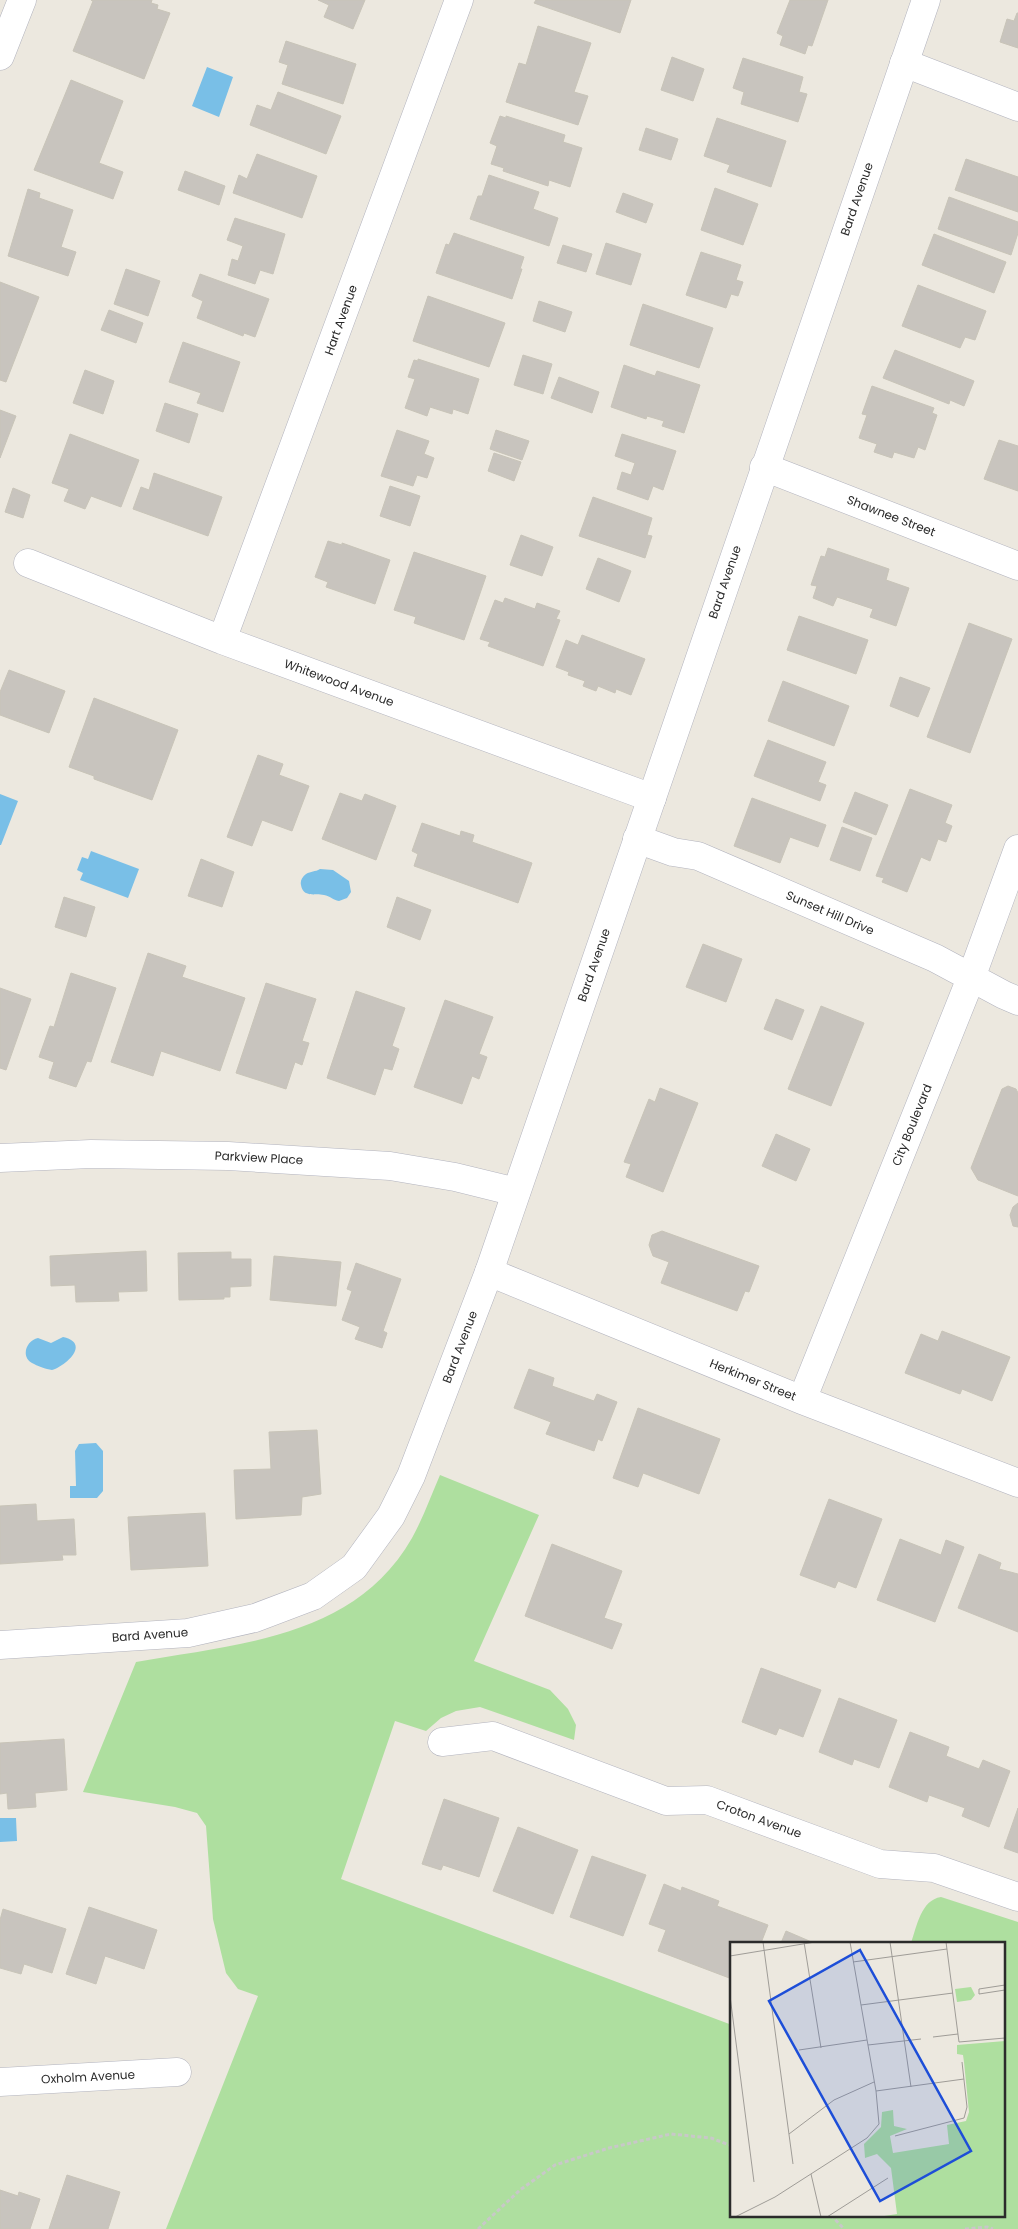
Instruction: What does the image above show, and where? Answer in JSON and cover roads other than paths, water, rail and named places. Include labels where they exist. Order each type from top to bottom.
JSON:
[{"type":"street","points":[[0,56],[22,0]]},
{"type":"street","name":"Hart Avenue","points":[[222,640],[459,0]]},
{"type":"street","name":"Bard Avenue","points":[[0,1645],[188,1633],[255,1618],[313,1596],[354,1567],[391,1516],[411,1476],[489,1272],[926,0]]},
{"type":"street","points":[[904,63],[1018,106]]},
{"type":"street","name":"Shawnee Street","points":[[764,467],[1018,566]]},
{"type":"street","name":"Whitewood Avenue","points":[[28,563],[222,640],[652,798]]},
{"type":"street","name":"Sunset Hill Drive","points":[[638,839],[673,852],[698,856],[935,958],[1018,1001]]},
{"type":"street","name":"City Boulevard","points":[[802,1400],[971,978],[1018,849]]},
{"type":"street","name":"Parkview Place","points":[[0,1158],[91,1154],[218,1156],[390,1166],[455,1177],[516,1192]]},
{"type":"street","name":"Herkimer Street","points":[[489,1272],[802,1400],[1018,1483]]},
{"type":"street","name":"Croton Avenue","points":[[442,1742],[493,1736],[666,1801],[707,1800],[880,1864],[934,1868],[1018,1897]]},
{"type":"street","name":"Oxholm Avenue","points":[[0,2082],[177,2072]]},
{"type":"water","points":[[207,67],[233,77],[219,117],[192,106]]},
{"type":"water","points":[[0,794],[18,801],[1,845],[0,845]]},
{"type":"water","points":[[91,851],[139,869],[128,898],[80,880],[83,873],[77,870],[82,857],[88,859]]},
{"type":"water","points":[[320,869],[333,870],[349,881],[351,892],[347,898],[339,901],[326,896],[304,892],[301,884],[302,878],[308,873]]},
{"type":"water","points":[[63,1337],[71,1340],[75,1344],[76,1349],[69,1359],[58,1368],[52,1370],[44,1368],[32,1363],[26,1356],[28,1345],[38,1338],[51,1343]]},
{"type":"water","points":[[96,1443],[103,1451],[103,1491],[97,1498],[70,1498],[70,1486],[76,1486],[75,1451],[79,1444]]},
{"type":"water","points":[[0,1818],[16,1818],[17,1841],[0,1842]]}]
